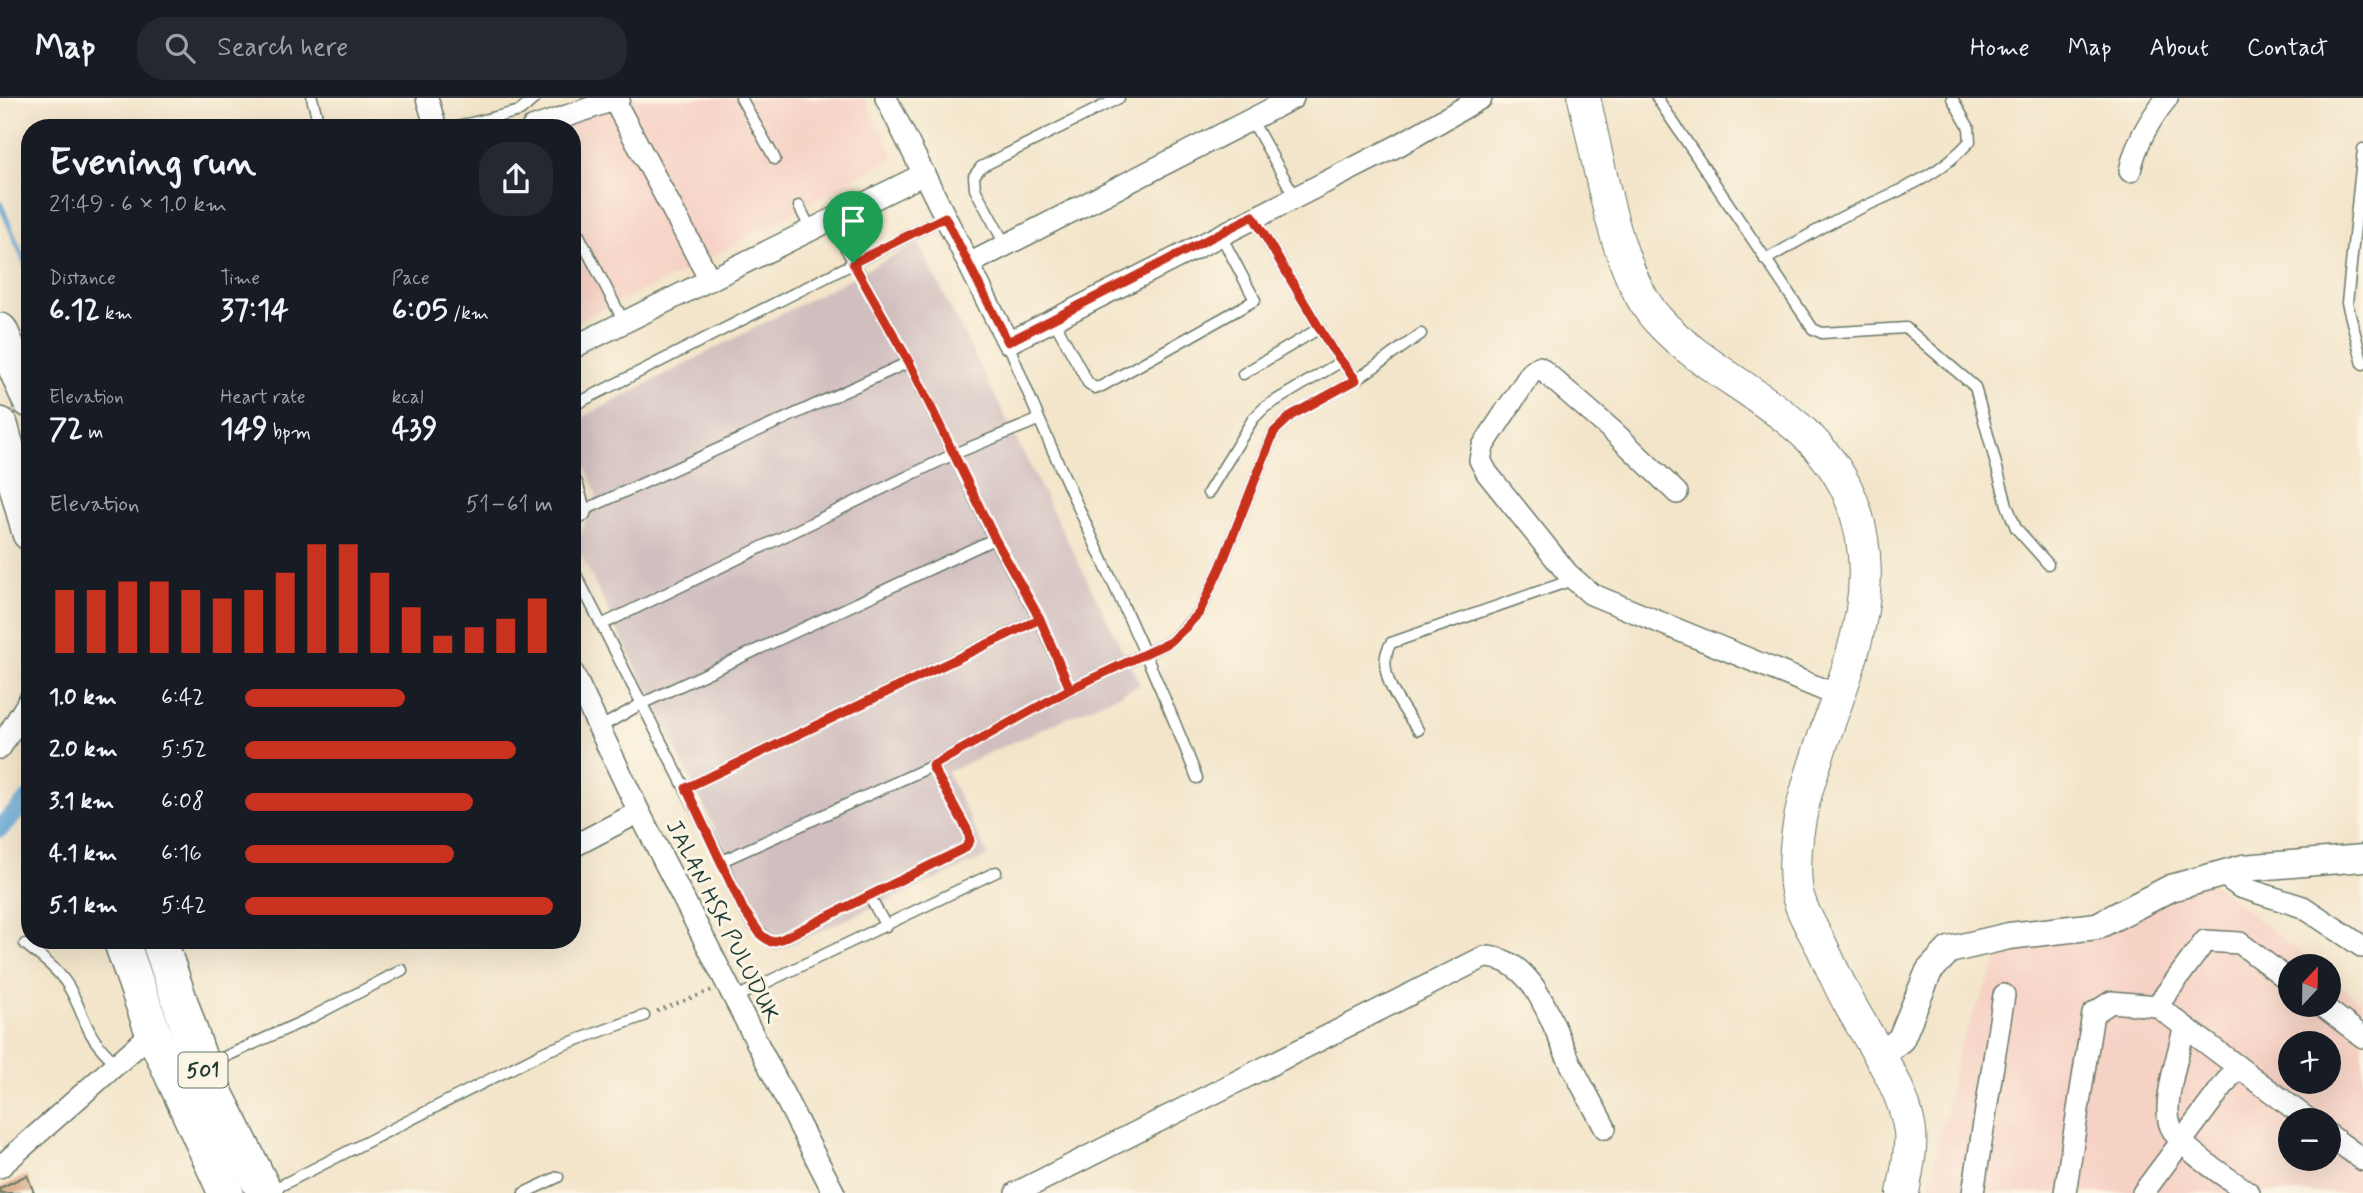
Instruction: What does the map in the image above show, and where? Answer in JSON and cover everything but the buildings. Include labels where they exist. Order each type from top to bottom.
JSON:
[{"type":"main road","points":[[1584,98],[1624,257],[1644,302],[1659,321],[1686,344],[1800,428],[1838,471],[1851,499],[1859,526],[1866,580],[1856,644],[1841,697],[1804,802],[1795,861],[1796,888],[1848,1002],[1901,1098],[1910,1133],[1903,1193]]},
{"type":"main road","points":[[0,331],[21,379]]},
{"type":"main road","points":[[0,425],[7,476],[21,511]]},
{"type":"main road","name":"501","points":[[124,949],[153,1032],[217,1189]]},
{"type":"main road","name":"501","points":[[162,949],[202,1067],[266,1193]]},
{"type":"street","points":[[427,98],[433,119]]},
{"type":"street","points":[[886,98],[1008,342],[1294,195],[1399,145],[1481,98]]},
{"type":"street","points":[[969,264],[1251,117],[1293,98]]},
{"type":"street","points":[[2130,171],[2134,151],[2167,98]]},
{"type":"street","points":[[558,119],[615,99],[709,280]]},
{"type":"street","points":[[581,344],[924,174]]},
{"type":"street","points":[[1677,493],[1549,373],[1539,367],[1531,373],[1483,446],[1480,460],[1487,473],[1575,579],[1591,594],[1841,697]]},
{"type":"street","name":"JALAN HSK PULUDUK","points":[[581,690],[639,812],[834,1193]]},
{"type":"street","points":[[0,748],[21,714]]},
{"type":"street","points":[[581,842],[639,812]]},
{"type":"street","points":[[1880,1056],[1901,1039],[1930,971],[1949,950],[2009,936],[2098,926],[2171,888],[2243,868],[2363,858]]},
{"type":"street","points":[[2221,873],[2240,887],[2302,907],[2363,947]]},
{"type":"street","points":[[2157,1006],[2205,941],[2240,943],[2278,972]]},
{"type":"street","points":[[1022,1191],[1484,957],[1507,962],[1526,976],[1540,996],[1605,1128]]},
{"type":"street","points":[[1973,1193],[2004,995]]},
{"type":"street","points":[[2065,1193],[2093,1014],[2111,1002],[2157,1006],[2292,1108]]},
{"type":"street","points":[[2337,1017],[2363,1037]]},
{"type":"street","points":[[2184,1028],[2170,1101],[2169,1122],[2181,1141],[2249,1193]]},
{"type":"street","points":[[0,1167],[153,1032]]},
{"type":"street","points":[[2143,1193],[2236,1067]]},
{"type":"street","points":[[2341,1144],[2363,1160]]},
{"type":"lane","points":[[312,98],[318,119]]},
{"type":"lane","points":[[488,119],[520,111],[535,98]]},
{"type":"lane","points":[[741,98],[775,159]]},
{"type":"lane","points":[[1005,244],[975,189],[974,176],[981,167],[1119,98]]},
{"type":"lane","points":[[1657,98],[1813,329],[1822,333],[1906,328],[1975,387],[2007,505],[2016,528],[2048,564]]},
{"type":"lane","points":[[1765,260],[1847,215],[1912,187],[1954,157],[1970,141],[1969,128],[1952,98]]},
{"type":"lane","points":[[1251,117],[1294,195]]},
{"type":"lane","points":[[2363,149],[2347,303],[2363,364]]},
{"type":"lane","points":[[799,205],[811,230]]},
{"type":"lane","points":[[1253,216],[1320,328],[1356,380]]},
{"type":"lane","points":[[581,401],[945,217]]},
{"type":"lane","points":[[830,220],[909,362],[995,539],[1040,619],[1070,689]]},
{"type":"lane","points":[[1053,319],[1088,383],[1095,388],[1102,386],[1255,300],[1219,233]]},
{"type":"lane","points":[[581,239],[624,322]]},
{"type":"lane","points":[[1243,374],[1320,328]]},
{"type":"lane","points":[[722,861],[932,766],[1070,689],[1170,642],[1199,613],[1221,566],[1274,432],[1292,415],[1356,380],[1421,334]]},
{"type":"lane","points":[[1008,342],[1038,420],[1146,653],[1197,778]]},
{"type":"lane","points":[[1208,493],[1253,419],[1265,407],[1342,361]]},
{"type":"lane","points":[[581,512],[909,362]]},
{"type":"lane","points":[[601,625],[954,454],[1038,420]]},
{"type":"lane","points":[[599,728],[641,704],[995,539]]},
{"type":"lane","points":[[1418,730],[1398,702],[1385,669],[1384,658],[1391,643],[1575,579]]},
{"type":"lane","points":[[581,585],[686,788],[743,909],[761,935],[771,942],[965,848],[970,841],[952,799],[932,766]]},
{"type":"lane","points":[[686,788],[1040,619]]},
{"type":"lane","points":[[730,991],[886,926],[996,872]]},
{"type":"lane","points":[[869,896],[886,926]]},
{"type":"lane","points":[[31,949],[58,971],[71,990],[90,1037],[117,1064]]},
{"type":"lane","points":[[202,1067],[310,1018],[402,970]]},
{"type":"lane","points":[[266,1193],[546,1051],[644,1016]]},
{"type":"lane","points":[[524,1193],[558,1177]]},
{"type":"path","points":[[644,1016],[730,991]]},
{"type":"shaded area","points":[[603,98],[864,98],[894,157],[684,272],[581,319],[581,119],[553,119]]},
{"type":"shaded area","points":[[918,243],[1140,685],[947,772],[988,856],[775,951],[581,555],[581,533],[597,495],[581,456],[581,418]]},
{"type":"shaded area","points":[[2207,879],[2302,954],[2278,954],[2278,1017],[2342,1017],[2342,986],[2363,1003],[2363,1193],[1928,1193],[1959,1047],[2009,936],[2098,926]]},
{"type":"waterway","points":[[0,203],[21,253]]},
{"type":"waterway","points":[[0,828],[21,807]]},
{"type":"route","points":[[853,263],[909,362],[995,539],[1040,619],[1070,689],[932,766],[968,831],[970,841],[965,848],[771,942],[761,935],[743,909],[686,788],[1040,619],[1070,689],[1170,642],[1199,613],[1221,566],[1274,432],[1292,415],[1356,380],[1330,346],[1253,216],[1008,342],[945,217],[853,263]]}]
